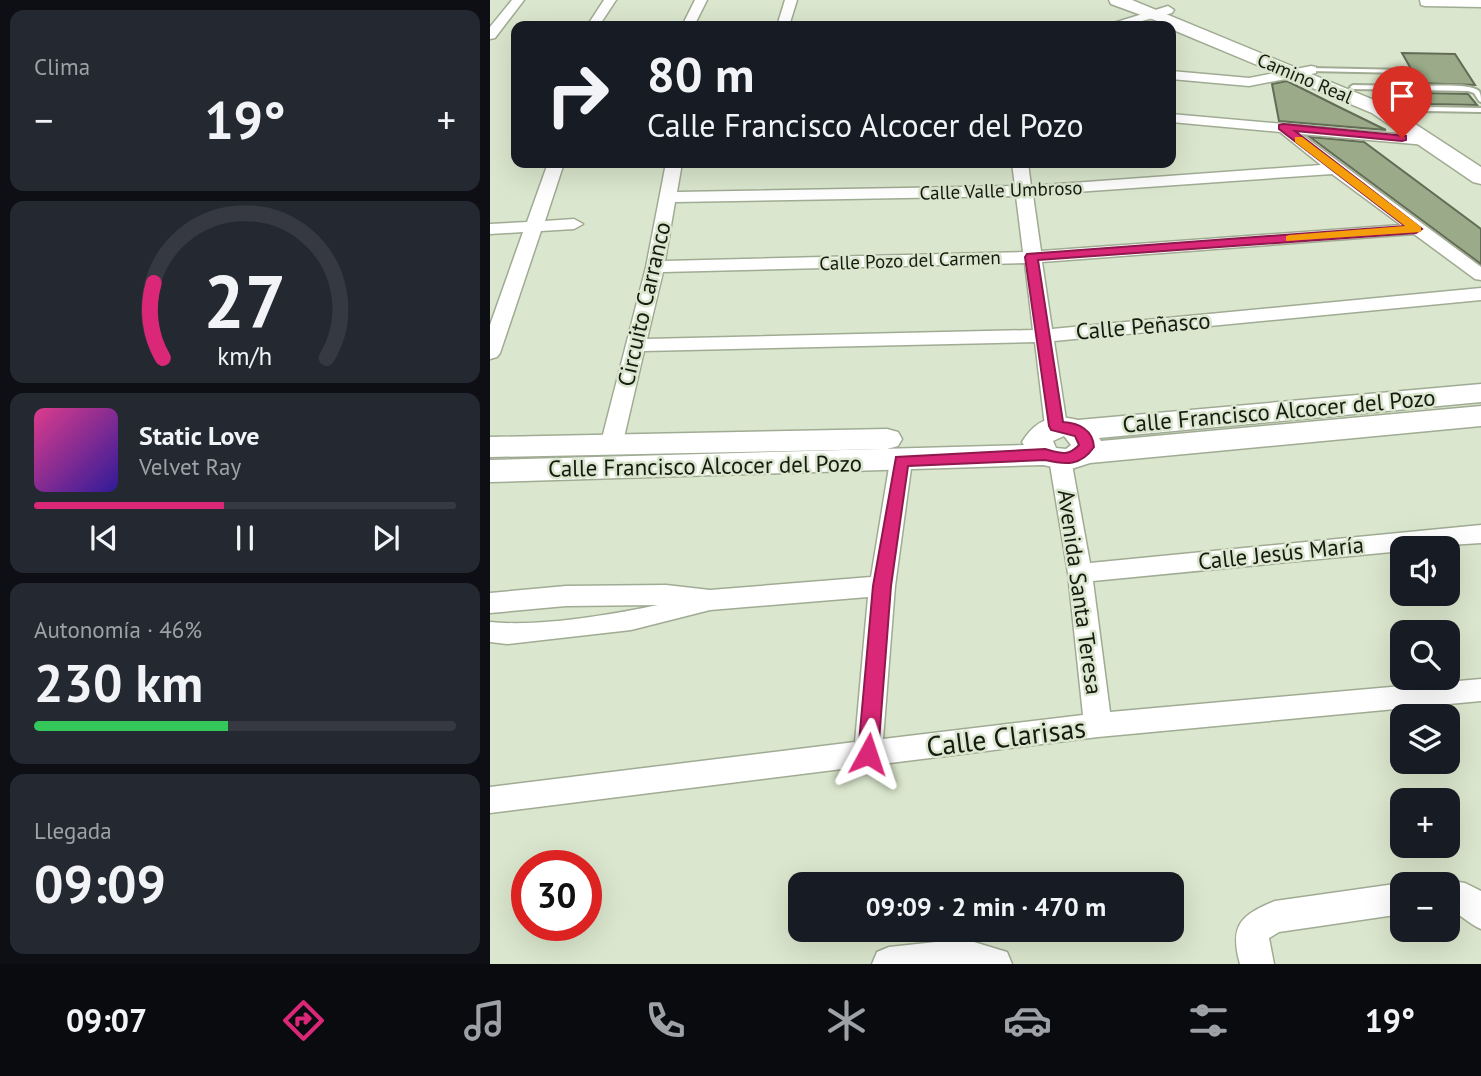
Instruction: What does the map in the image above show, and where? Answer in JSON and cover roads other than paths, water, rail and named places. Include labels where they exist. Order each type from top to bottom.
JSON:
[{"type":"street","points":[[490,35],[518,0]]},
{"type":"street","points":[[596,21],[610,0]]},
{"type":"street","points":[[690,21],[701,0]]},
{"type":"street","points":[[785,21],[791,0]]},
{"type":"street","name":"Camino Real","points":[[1117,0],[1155,8],[1302,72],[1403,123],[1481,177]]},
{"type":"street","points":[[1425,2],[1477,3],[1481,15]]},
{"type":"street","points":[[1122,21],[1155,8]]},
{"type":"street","points":[[1176,75],[1249,82],[1302,72]]},
{"type":"street","name":"Camino Real","points":[[1302,72],[1417,111],[1481,157]]},
{"type":"street","points":[[1176,118],[1426,140]]},
{"type":"street","points":[[1283,127],[1335,169],[1481,275]]},
{"type":"street","points":[[490,353],[554,168]]},
{"type":"street","name":"Circuito Carranco","points":[[611,446],[655,267],[673,168]]},
{"type":"street","name":"Avenida Santa Teresa","points":[[1021,168],[1031,257],[1080,573],[1098,725]]},
{"type":"street","name":"Calle Valle Umbroso","points":[[667,197],[1023,191],[1335,169]]},
{"type":"street","points":[[490,229],[574,224]]},
{"type":"street","name":"Calle Pozo del Carmen","points":[[655,267],[1031,257],[1416,229]]},
{"type":"street","name":"Calle Peñasco","points":[[636,345],[1043,336],[1481,294]]},
{"type":"street","name":"Calle Francisco Alcocer del Pozo","points":[[490,471],[901,461],[1481,393]]},
{"type":"street","name":"Calle Francisco Alcocer del Pozo","points":[[490,447],[1007,437],[1060,443],[1481,416]]},
{"type":"street","points":[[868,754],[882,586],[901,461]]},
{"type":"street","name":"Calle Jesús María","points":[[1080,573],[1481,534]]},
{"type":"street","points":[[490,604],[511,599],[579,596],[666,595],[710,600],[882,586]]},
{"type":"street","points":[[490,632],[507,634],[624,621],[674,613],[710,600]]},
{"type":"street","name":"Calle Clarisas","points":[[490,800],[1098,725],[1481,690]]},
{"type":"street","points":[[1460,897],[1465,898],[1481,913]]},
{"type":"street","points":[[1257,964],[1253,951],[1253,929],[1275,917],[1390,900]]},
{"type":"street","points":[[888,964],[964,956],[995,964]]},
{"type":"lane","points":[[1302,72],[1401,70],[1409,73],[1417,88],[1417,111],[1481,110]]},
{"type":"lane","points":[[1353,88],[1469,89],[1476,92],[1481,100]]}]
